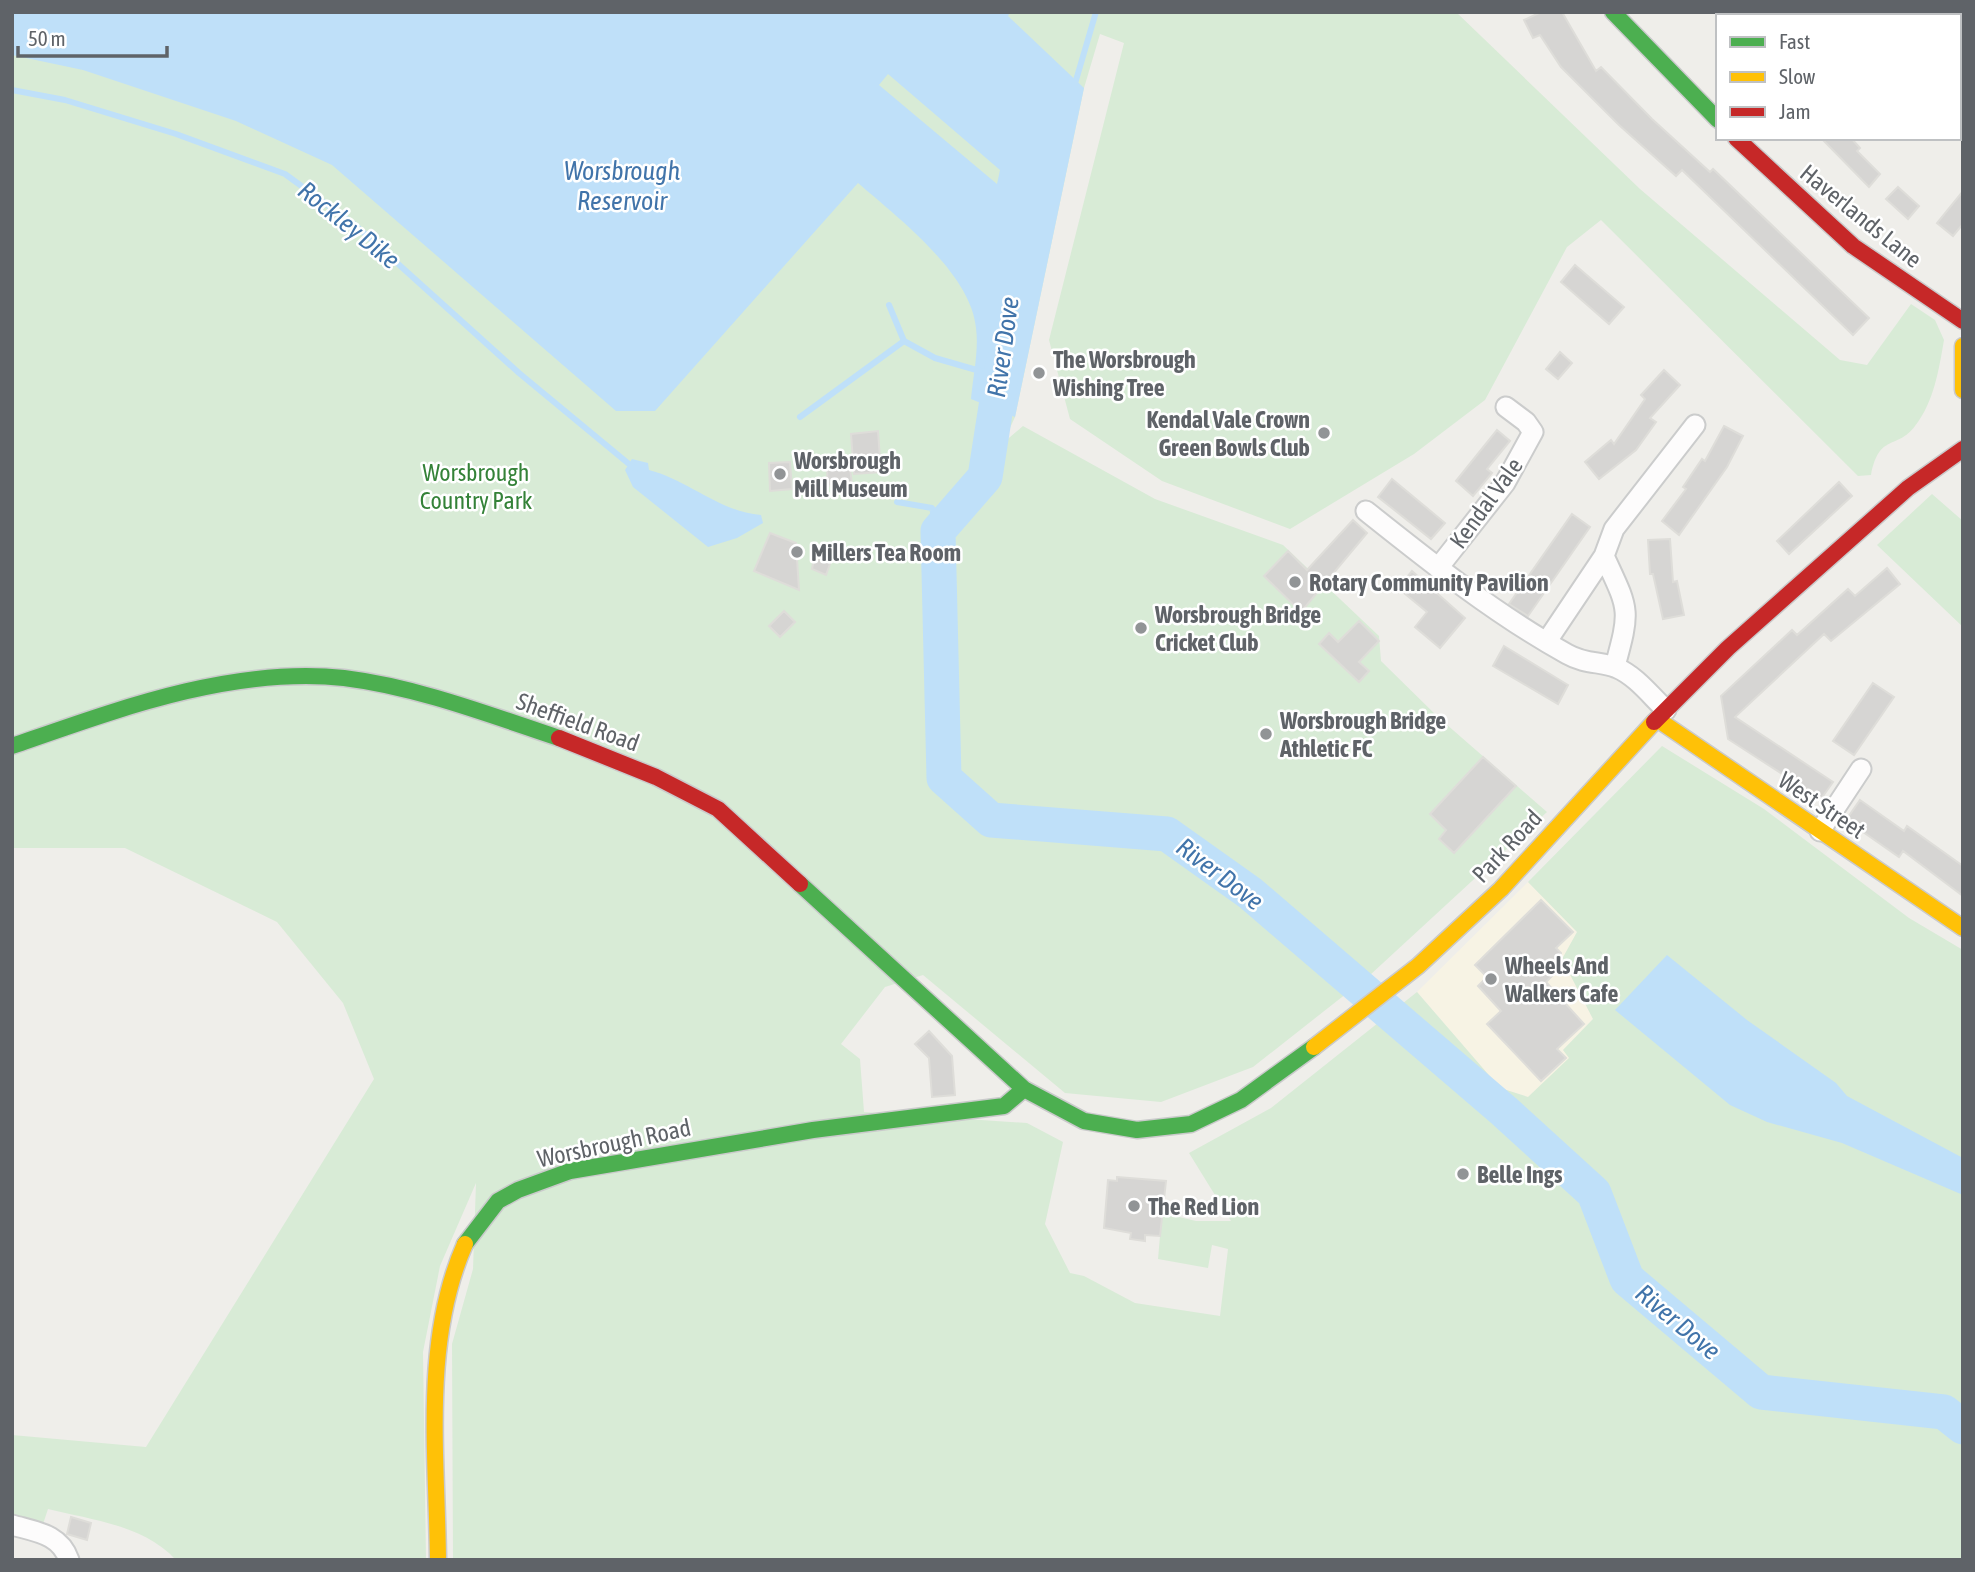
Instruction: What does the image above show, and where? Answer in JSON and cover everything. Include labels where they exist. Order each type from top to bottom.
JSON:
[{"type":"main road","points":[[1613,12],[1716,118]]},
{"type":"main road","name":"Haverlands Lane","points":[[1738,140],[1853,246],[1963,321]]},
{"type":"main road","points":[[1963,346],[1963,390]]},
{"type":"main road","name":"Park Road","points":[[1024,1089],[1084,1121],[1137,1130],[1192,1124],[1252,1093],[1418,966],[1500,889],[1661,714],[1728,648],[1886,507],[1931,469],[1963,449]]},
{"type":"main road","name":"Sheffield Road","points":[[12,746],[148,701],[231,684],[302,676],[375,681],[508,721],[666,779],[718,808],[1024,1089]]},
{"type":"main road","name":"West Street","points":[[1661,714],[1820,831],[1963,928]]},
{"type":"main road","name":"Worsbrough Road","points":[[438,1560],[437,1371],[441,1326],[454,1266],[468,1238],[498,1201],[518,1190],[570,1171],[800,1132],[1004,1106],[1024,1089]]},
{"type":"street","name":"Kendal Vale","points":[[1438,568],[1505,483],[1534,432],[1526,422],[1506,407]]},
{"type":"street","points":[[1547,641],[1604,556],[1614,529],[1695,425]]},
{"type":"street","name":"Kendal Vale","points":[[1366,511],[1483,601],[1547,641],[1588,664],[1615,666]]},
{"type":"street","points":[[1604,556],[1624,596],[1627,616],[1615,666],[1630,676],[1661,714]]},
{"type":"street","points":[[1820,831],[1861,769]]},
{"type":"street","points":[[12,1525],[47,1534],[64,1546],[69,1560]]},
{"type":"shaded area","points":[[1528,882],[1577,932],[1563,959],[1593,1019],[1563,1050],[1570,1058],[1528,1097],[1500,1088],[1417,992]]},
{"type":"green space","name":"Worsbrough Country Park","points":[[12,12],[1456,12],[1640,189],[1840,360],[1867,365],[1911,304],[1935,320],[1944,340],[1935,385],[1927,407],[1908,433],[1884,447],[1879,453],[1871,475],[1858,476],[1601,220],[1567,247],[1485,400],[1414,454],[1290,529],[1162,481],[1070,419],[1049,340],[1124,43],[1100,34],[1084,88],[1015,417],[1003,443],[1023,426],[1155,499],[1283,545],[1379,636],[1381,661],[1438,717],[1547,812],[1370,975],[1253,1067],[1161,1102],[1065,1093],[923,975],[885,987],[841,1044],[860,1059],[864,1112],[1027,1123],[1063,1142],[1045,1224],[1070,1273],[1084,1276],[1135,1303],[1220,1316],[1228,1249],[1212,1245],[1208,1268],[1158,1259],[1162,1213],[1196,1221],[1231,1221],[1189,1153],[1271,1108],[1417,992],[1500,1088],[1528,1097],[1569,1058],[1563,1050],[1593,1019],[1562,959],[1577,932],[1528,882],[1662,746],[1764,809],[1909,918],[1963,950],[1963,1560],[453,1560],[452,1344],[473,1269],[476,1183],[440,1266],[423,1352],[426,1560],[176,1560],[149,1539],[133,1531],[99,1521],[48,1509],[43,1524],[12,1515],[12,1435],[146,1447],[374,1079],[343,1003],[277,922],[125,848],[12,848]]},
{"type":"green space","points":[[1932,494],[1963,521],[1963,627],[1877,545]]},
{"type":"water","name":"Worsbrough Reservoir","points":[[12,12],[1010,12],[1008,16],[1084,88],[1015,417],[971,399],[977,336],[971,307],[961,287],[930,248],[858,183],[655,411],[616,411],[332,165],[236,121],[83,70],[12,55]],"holes":[[[888,74],[1000,170],[997,184],[879,85]]]},
{"type":"water","points":[[632,459],[648,463],[649,470],[718,502],[746,513],[761,515],[763,523],[737,538],[708,547],[633,487],[625,470]]},
{"type":"water","points":[[1667,955],[1747,1020],[1836,1083],[1847,1096],[1963,1158],[1963,1195],[1842,1143],[1767,1122],[1730,1105],[1615,1010]]},
{"type":"building","points":[[1541,12],[1562,12],[1596,71],[1601,67],[1652,119],[1710,172],[1713,169],[1869,318],[1853,335],[1682,170],[1676,176],[1619,125],[1561,67],[1540,35],[1533,38],[1524,20]]},
{"type":"building","points":[[1823,140],[1853,140],[1860,148],[1857,151],[1880,174],[1869,187]]},
{"type":"building","points":[[1898,187],[1919,206],[1908,219],[1886,199]]},
{"type":"building","points":[[1963,191],[1963,224],[1953,236],[1937,223]]},
{"type":"building","points":[[1575,265],[1624,307],[1609,324],[1561,282]]},
{"type":"building","points":[[1560,352],[1572,363],[1558,379],[1546,369]]},
{"type":"building","points":[[1664,370],[1680,385],[1650,418],[1656,422],[1636,450],[1599,479],[1585,462],[1611,440],[1614,444],[1645,399],[1641,395]]},
{"type":"building","points":[[1724,426],[1743,436],[1727,467],[1679,535],[1662,521],[1686,489],[1683,487],[1702,459],[1705,461]]},
{"type":"building","points":[[1497,430],[1510,441],[1487,469],[1492,473],[1473,496],[1456,481]]},
{"type":"building","points":[[878,431],[881,472],[854,474],[851,434]]},
{"type":"building","points":[[790,462],[792,489],[770,491],[769,463]]},
{"type":"building","points":[[850,468],[852,484],[828,486],[827,470]]},
{"type":"building","points":[[1392,479],[1445,523],[1431,539],[1378,497]]},
{"type":"building","points":[[1839,482],[1852,496],[1789,554],[1777,541]]},
{"type":"building","points":[[1572,514],[1590,527],[1528,616],[1509,604]]},
{"type":"building","points":[[1353,520],[1367,533],[1301,612],[1264,576],[1288,551],[1307,570]]},
{"type":"building","points":[[770,533],[796,543],[799,590],[754,571]]},
{"type":"building","points":[[1670,539],[1673,582],[1677,581],[1684,615],[1663,619],[1653,574],[1650,574],[1648,540]]},
{"type":"building","points":[[815,554],[831,561],[826,575],[812,569]]},
{"type":"building","points":[[1887,568],[1900,584],[1831,641],[1824,634],[1735,717],[1833,782],[1821,799],[1728,739],[1721,696],[1792,630],[1797,635],[1848,589],[1855,596]]},
{"type":"building","points":[[1412,571],[1465,618],[1440,648],[1415,627],[1427,612],[1398,588]]},
{"type":"building","points":[[784,611],[795,622],[780,637],[769,626]]},
{"type":"building","points":[[1359,621],[1379,641],[1359,662],[1369,671],[1359,682],[1319,644],[1329,633],[1338,642]]},
{"type":"building","points":[[1504,646],[1568,685],[1558,704],[1493,666]]},
{"type":"building","points":[[1873,683],[1894,697],[1854,755],[1833,741]]},
{"type":"building","points":[[1483,757],[1516,786],[1454,853],[1439,839],[1446,830],[1430,814]]},
{"type":"building","points":[[1860,800],[1904,831],[1907,826],[1963,866],[1963,896],[1903,851],[1899,857],[1846,820]]},
{"type":"building","points":[[1541,900],[1573,932],[1556,948],[1561,953],[1556,972],[1546,982],[1584,1024],[1557,1049],[1566,1058],[1541,1081],[1487,1024],[1501,1011],[1478,986],[1487,977],[1475,965]]},
{"type":"building","points":[[929,1031],[952,1056],[955,1095],[932,1097],[929,1058],[915,1044]]},
{"type":"building","name":"The Red Lion","points":[[1117,1177],[1166,1181],[1160,1236],[1145,1235],[1145,1241],[1130,1239],[1131,1233],[1104,1228],[1108,1180],[1117,1181]]},
{"type":"building","points":[[71,1517],[91,1523],[87,1540],[67,1534]]},
{"type":"waterway","points":[[1074,87],[1096,12]]},
{"type":"waterway","name":"Rockley Dike","points":[[12,90],[65,100],[176,134],[285,174],[355,225],[519,373],[635,469]]},
{"type":"waterway","points":[[889,305],[904,341]]},
{"type":"waterway","points":[[800,417],[904,341],[935,358],[980,371]]},
{"type":"waterway","name":"River Dove","points":[[1003,362],[985,477],[938,531],[944,778],[991,820],[1167,834],[1250,893],[1504,1111],[1594,1193],[1627,1279],[1761,1392],[1944,1412],[1963,1427]]},
{"type":"waterway","points":[[897,502],[932,508],[938,531]]},
{"type":"traffic: fast","points":[[1613,12],[1716,118]]},
{"type":"traffic: fast","points":[[12,746],[92,718],[175,694],[260,678],[302,676],[344,678],[399,688],[559,738]]},
{"type":"traffic: fast","points":[[800,884],[1024,1089],[1084,1121],[1137,1130],[1191,1124],[1241,1100],[1314,1047]]},
{"type":"traffic: fast","points":[[465,1244],[498,1201],[518,1190],[570,1171],[813,1130],[1004,1106],[1024,1089]]},
{"type":"traffic: slow","points":[[1963,346],[1963,390]]},
{"type":"traffic: slow","points":[[1657,719],[1963,928]]},
{"type":"traffic: slow","points":[[1314,1047],[1418,966],[1501,889],[1654,722]]},
{"type":"traffic: slow","points":[[438,1560],[435,1440],[437,1359],[451,1281],[465,1244]]},
{"type":"traffic: jam","points":[[1738,140],[1853,246],[1963,321]]},
{"type":"traffic: jam","points":[[1654,722],[1728,648],[1908,488],[1963,449]]},
{"type":"traffic: jam","points":[[559,738],[656,777],[718,809],[800,884]]},
{"type":"place","name":"The Worsbrough Wishing Tree","points":[[1039,373]]},
{"type":"place","name":"Kendal Vale Crown Green Bowls Club","points":[[1324,433]]},
{"type":"place","name":"Worsbrough Mill Museum","points":[[780,474]]},
{"type":"place","name":"Millers Tea Room","points":[[797,552]]},
{"type":"place","name":"Rotary Community Pavilion","points":[[1295,582]]},
{"type":"place","name":"Worsbrough Bridge Cricket Club","points":[[1141,628]]},
{"type":"place","name":"Worsbrough Bridge Athletic FC","points":[[1266,734]]},
{"type":"place","name":"Wheels And Walkers Cafe","points":[[1491,979]]},
{"type":"place","name":"Belle Ings","points":[[1463,1174]]},
{"type":"place","name":"The Red Lion","points":[[1134,1206]]}]
